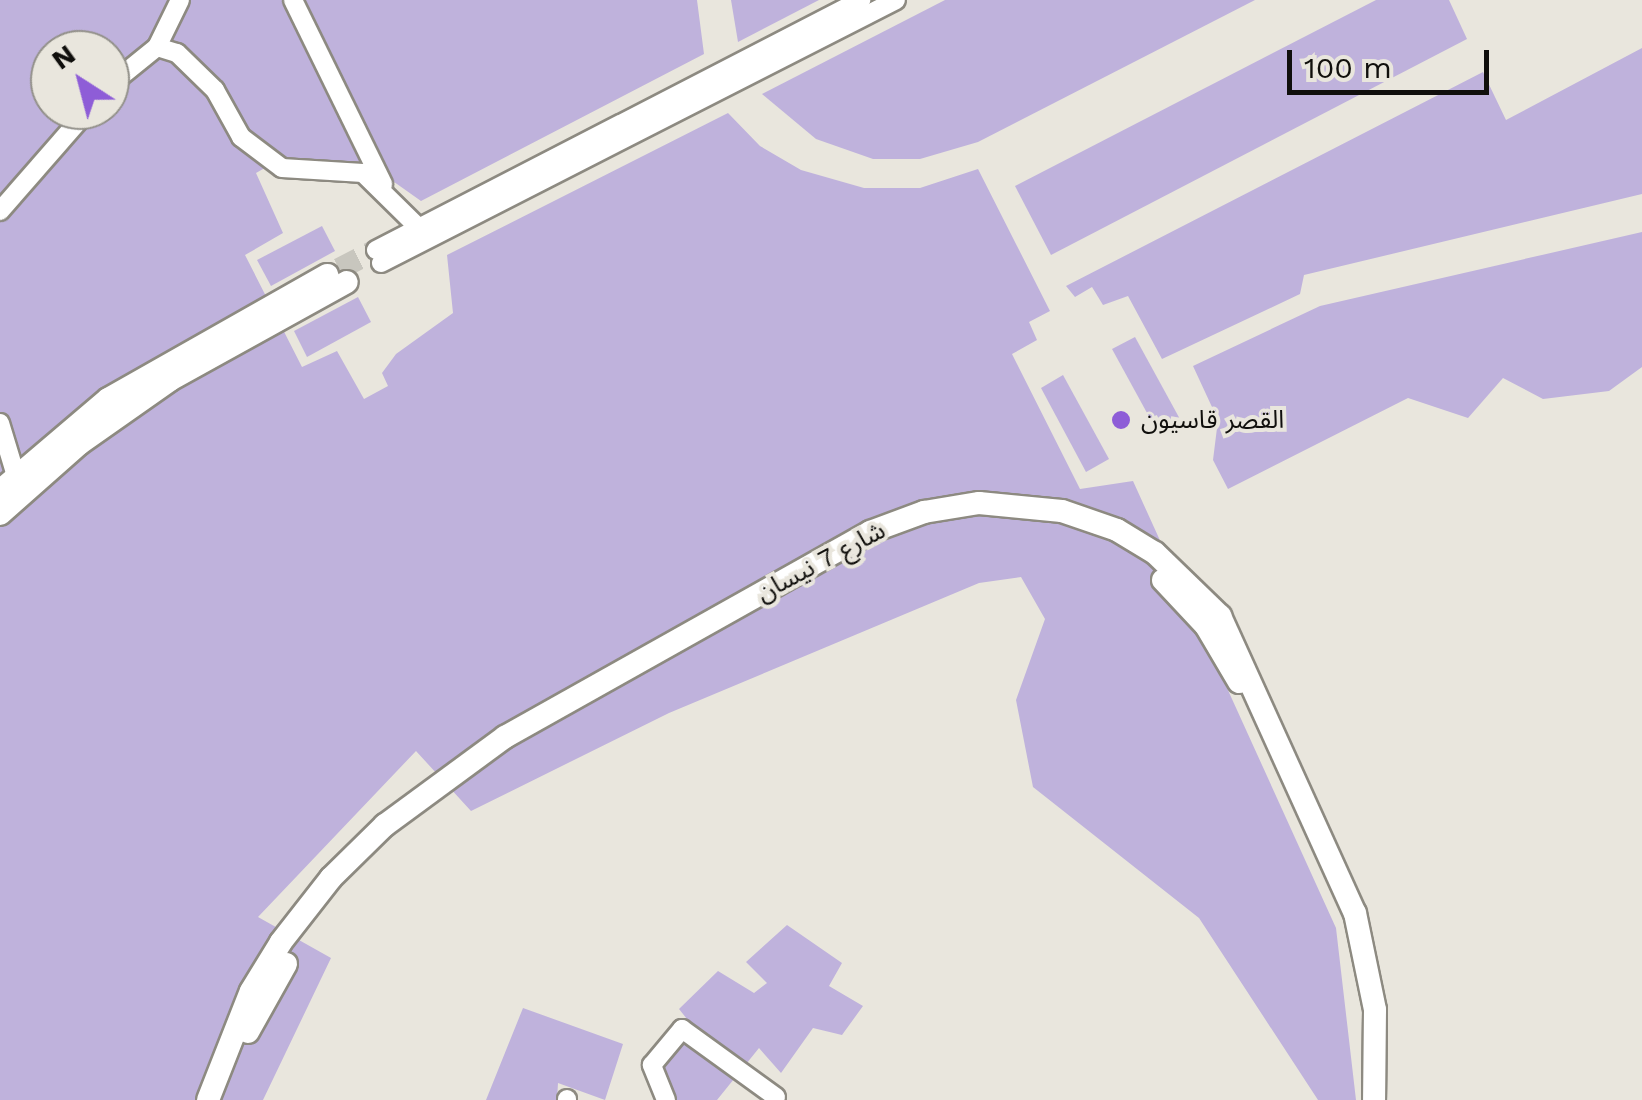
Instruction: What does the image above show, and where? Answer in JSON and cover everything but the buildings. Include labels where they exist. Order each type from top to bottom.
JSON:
[{"type":"main road","points":[[0,514],[78,444],[170,380],[343,275],[160,365],[8,483]]},
{"type":"main road","name":"شارع 7 نيسان","points":[[208,1100],[251,991],[282,942],[330,878],[385,825],[506,736],[870,532],[924,512],[979,503],[1062,510],[1117,530],[1155,553],[1220,616],[1355,914],[1375,1010],[1374,1100]]},
{"type":"main road","name":"شارع 7 نيسان","points":[[221,1100],[265,997],[313,922],[409,826],[514,749],[876,546],[980,518],[1058,525],[1110,544],[1176,590],[1206,626],[1232,668],[1340,918],[1360,1012],[1359,1100]]},
{"type":"street","points":[[130,69],[157,47],[180,0]]},
{"type":"street","points":[[293,0],[384,187]]},
{"type":"street","points":[[425,233],[861,0]]},
{"type":"street","points":[[378,257],[896,0]]},
{"type":"street","points":[[157,47],[190,64],[215,90],[242,136],[282,168],[364,172],[384,187],[425,233]]},
{"type":"street","points":[[0,212],[71,130]]},
{"type":"street","points":[[0,423],[8,483]]},
{"type":"street","points":[[666,1100],[652,1065],[682,1028],[776,1096]]},
{"type":"shaded area","points":[[0,0],[697,0],[704,54],[421,201],[373,167],[284,157],[256,173],[283,233],[245,255],[302,367],[337,351],[364,399],[388,386],[382,373],[396,354],[453,313],[447,255],[728,113],[760,146],[801,170],[864,188],[920,188],[978,169],[1050,311],[1029,322],[1037,340],[1012,354],[1080,489],[1133,481],[1336,928],[1356,1100],[1318,1100],[1199,918],[1033,787],[1016,700],[1045,619],[1021,577],[979,583],[669,713],[471,811],[416,751],[258,917],[331,958],[263,1100],[0,1100]]},
{"type":"shaded area","points":[[731,0],[819,0],[738,42]]},
{"type":"shaded area","points":[[945,0],[1255,0],[978,142],[920,159],[873,159],[816,139],[762,94]]},
{"type":"shaded area","points":[[1376,0],[1449,0],[1467,39],[1051,255],[1015,186]]},
{"type":"shaded area","points":[[1642,48],[1642,194],[1304,275],[1300,294],[1162,359],[1128,296],[1103,305],[1092,287],[1075,297],[1066,286],[1483,72],[1506,120]]},
{"type":"shaded area","points":[[322,226],[335,251],[271,286],[257,260]]},
{"type":"shaded area","points":[[1642,232],[1642,367],[1609,391],[1543,399],[1503,378],[1468,418],[1408,398],[1228,489],[1213,460],[1218,420],[1193,366],[1320,306]]},
{"type":"shaded area","points":[[358,297],[371,322],[307,357],[294,331]]},
{"type":"shaded area","points":[[1135,337],[1181,421],[1158,433],[1112,349]]},
{"type":"shaded area","points":[[1063,375],[1109,459],[1086,472],[1041,388]]},
{"type":"shaded area","points":[[787,925],[842,963],[829,986],[863,1006],[842,1035],[813,1028],[781,1073],[759,1048],[717,1100],[671,1100],[659,1062],[691,1024],[679,1009],[718,971],[754,993],[767,983],[746,962]]},
{"type":"shaded area","points":[[523,1008],[623,1044],[605,1100],[558,1083],[557,1100],[486,1100]]},
{"type":"tunnel","points":[[339,269],[376,250]]},
{"type":"place","name":"القصر قاسيون","points":[[1121,420]]}]
